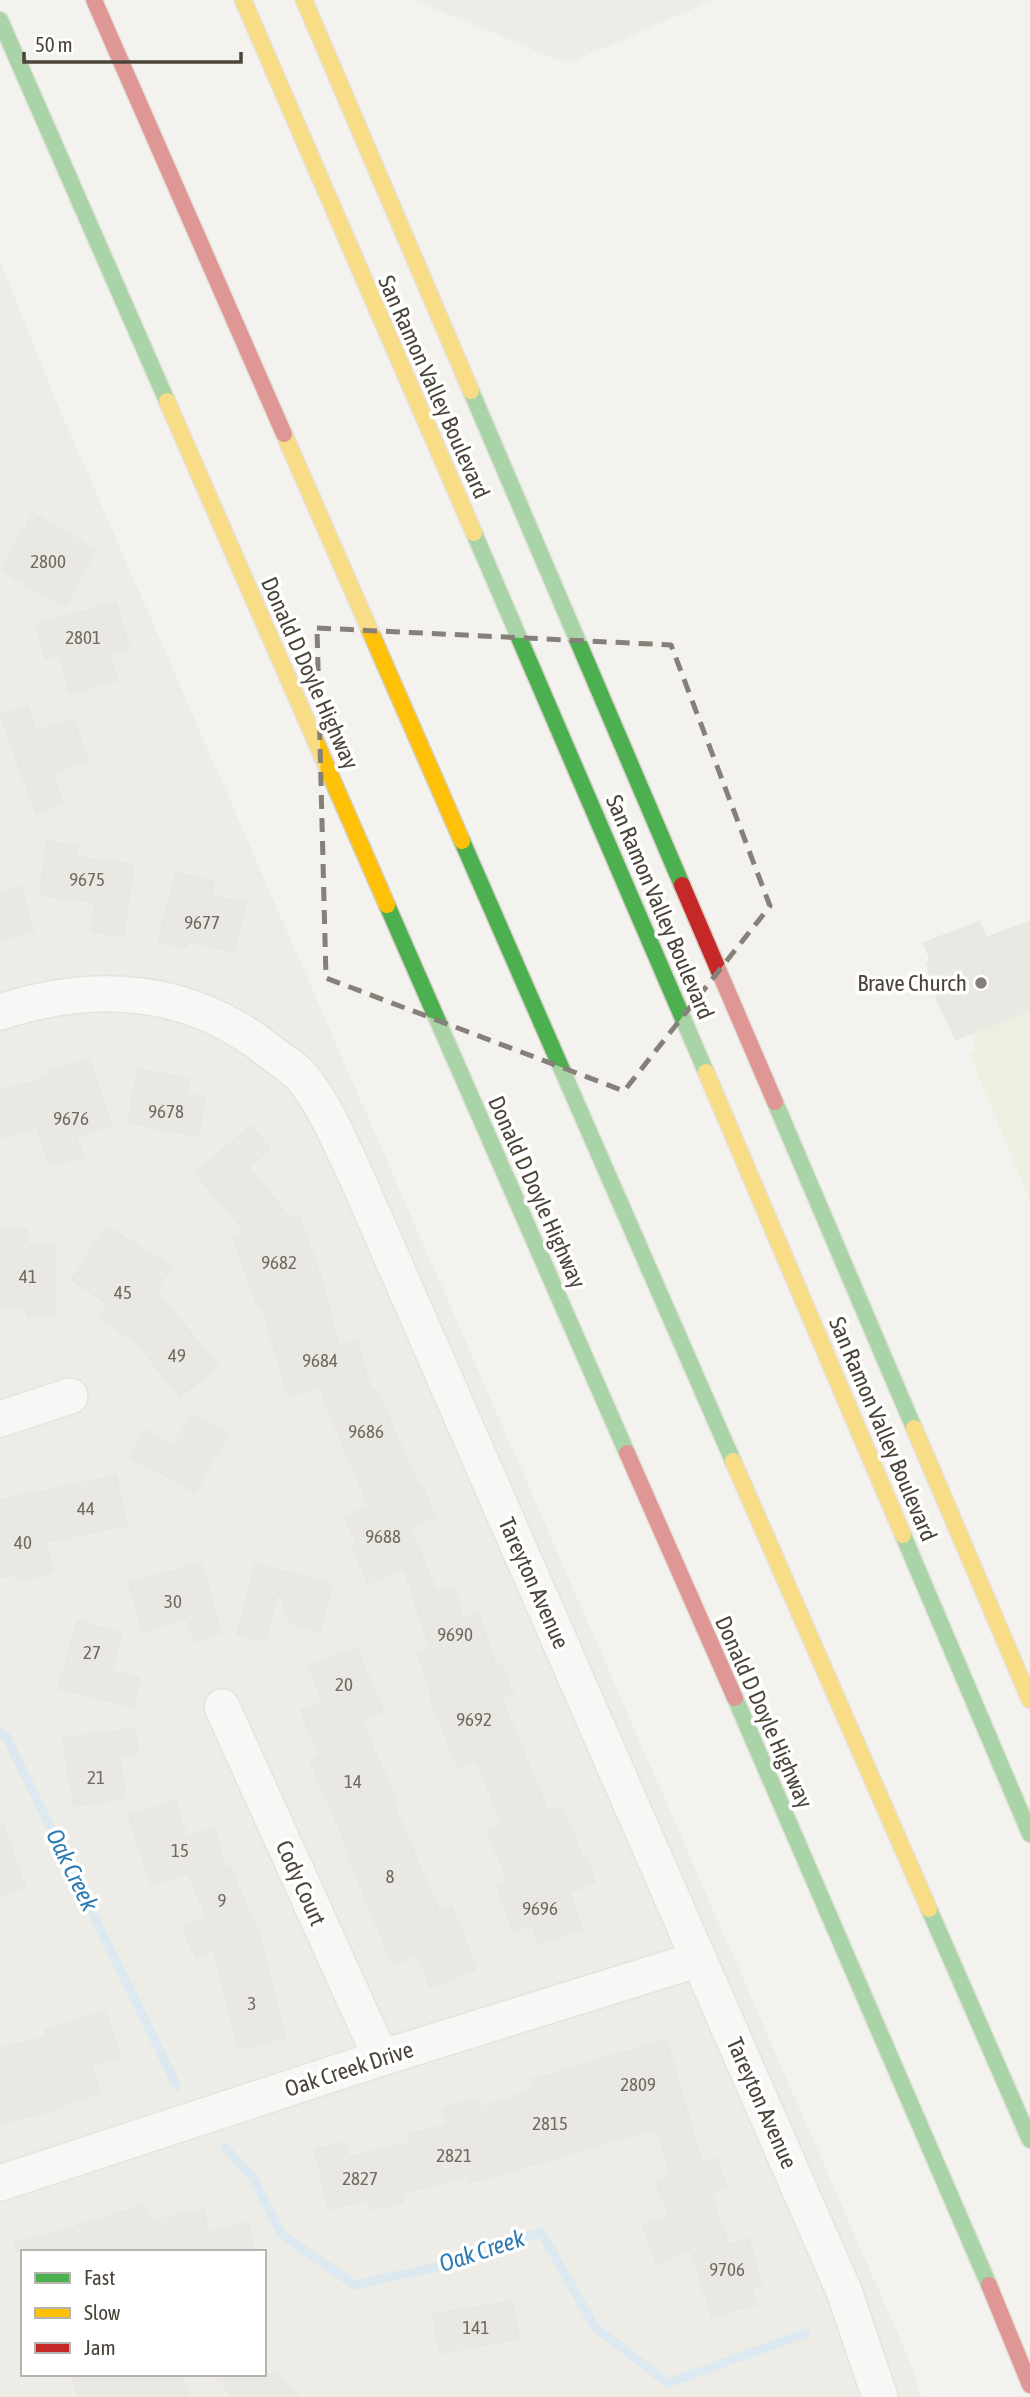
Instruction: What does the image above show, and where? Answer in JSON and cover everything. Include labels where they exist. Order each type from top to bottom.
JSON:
[{"type":"main road","points":[[94,0],[1030,2140]]},
{"type":"main road","name":"San Ramon Valley Boulevard","points":[[243,0],[366,290],[563,719],[1030,1835]]},
{"type":"main road","name":"San Ramon Valley Boulevard","points":[[304,0],[597,705],[1030,1700]]},
{"type":"main road","name":"Donald D Doyle Highway","points":[[0,19],[943,2174],[1030,2385]]},
{"type":"street","name":"Tareyton Avenue","points":[[0,1012],[98,993],[173,999],[241,1029],[301,1076],[334,1129],[360,1185],[844,2291],[880,2397]]},
{"type":"street","points":[[0,1419],[70,1396]]},
{"type":"street","name":"Cody Court","points":[[222,1707],[381,2058]]},
{"type":"street","name":"Oak Creek Drive","points":[[0,2183],[381,2058],[699,1959]]},
{"type":"highlighted area","points":[[317,628],[671,645],[770,906],[624,1091],[326,978]]},
{"type":"shaded area","points":[[415,0],[713,0],[567,64]]},
{"type":"shaded area","points":[[0,261],[54,396],[913,2369],[921,2397],[0,2397]]},
{"type":"green space","points":[[1030,1010],[1029,1198],[969,1053],[976,1049],[970,1034]]},
{"type":"building","points":[[33,513],[95,550],[65,606],[2,571]]},
{"type":"building","points":[[116,602],[129,648],[110,654],[117,681],[70,693],[59,654],[46,658],[36,625]]},
{"type":"building","points":[[27,706],[36,732],[73,720],[88,760],[52,773],[63,803],[36,813],[1,715]]},
{"type":"building","points":[[47,841],[78,846],[76,857],[133,864],[124,936],[92,932],[95,902],[40,895]]},
{"type":"building","points":[[176,872],[214,882],[212,895],[246,903],[234,952],[188,940],[186,948],[158,941]]},
{"type":"building","points":[[21,886],[33,931],[0,939],[0,892]]},
{"type":"building","name":"Brave Church","points":[[979,922],[986,938],[1030,922],[1030,1010],[956,1039],[938,1002],[927,964],[931,961],[924,943]]},
{"type":"building","points":[[89,1059],[111,1125],[76,1136],[83,1156],[50,1166],[37,1127],[0,1137],[0,1091],[49,1077],[48,1072]]},
{"type":"building","points":[[138,1069],[189,1079],[187,1094],[205,1098],[198,1136],[128,1123]]},
{"type":"building","points":[[251,1126],[270,1149],[248,1167],[290,1218],[299,1215],[324,1287],[339,1346],[357,1341],[371,1391],[376,1389],[418,1486],[421,1484],[435,1516],[409,1527],[437,1592],[453,1587],[463,1618],[478,1613],[496,1667],[501,1665],[513,1693],[501,1698],[548,1812],[561,1806],[582,1856],[585,1855],[595,1882],[569,1892],[582,1929],[539,1944],[532,1925],[513,1931],[497,1887],[509,1882],[487,1830],[502,1823],[476,1759],[458,1767],[429,1695],[432,1693],[418,1654],[431,1650],[404,1568],[368,1583],[353,1548],[358,1546],[345,1517],[369,1506],[319,1387],[288,1395],[263,1308],[259,1309],[233,1237],[246,1233],[196,1173]]},
{"type":"building","points":[[106,1226],[171,1267],[156,1291],[218,1366],[180,1396],[135,1341],[99,1318],[108,1304],[72,1280]]},
{"type":"building","points":[[0,1228],[27,1229],[27,1244],[55,1244],[55,1316],[27,1316],[27,1307],[0,1307]]},
{"type":"building","points":[[191,1414],[228,1434],[195,1492],[130,1456],[145,1430],[173,1446]]},
{"type":"building","points":[[116,1476],[127,1525],[46,1542],[53,1572],[18,1581],[16,1574],[0,1578],[0,1500]]},
{"type":"building","points":[[201,1563],[221,1633],[194,1641],[187,1618],[143,1631],[129,1583]]},
{"type":"building","points":[[256,1564],[332,1585],[320,1631],[291,1623],[278,1591],[265,1641],[237,1634]]},
{"type":"building","points":[[77,1621],[121,1633],[111,1671],[140,1678],[133,1707],[59,1688]]},
{"type":"building","points":[[356,1648],[383,1711],[361,1720],[397,1802],[393,1804],[439,1912],[452,1907],[476,1969],[430,1987],[418,1955],[393,1964],[348,1856],[351,1855],[310,1760],[320,1756],[301,1711],[323,1702],[309,1667]]},
{"type":"building","points":[[134,1728],[138,1753],[119,1756],[126,1797],[74,1806],[63,1739]]},
{"type":"building","points":[[175,1801],[187,1837],[214,1829],[226,1868],[230,1867],[261,1940],[285,2037],[238,2049],[214,1950],[196,1958],[183,1928],[207,1918],[188,1873],[151,1884],[129,1816]]},
{"type":"building","points":[[3,1825],[25,1887],[0,1896],[0,1826]]},
{"type":"building","points":[[105,2011],[120,2056],[91,2066],[100,2092],[55,2108],[56,2110],[0,2124],[0,2048],[46,2037],[44,2031]]},
{"type":"building","points":[[666,2040],[702,2164],[716,2159],[727,2188],[710,2194],[729,2245],[748,2239],[762,2284],[751,2287],[756,2304],[712,2317],[691,2250],[657,2263],[643,2225],[669,2216],[656,2181],[671,2176],[657,2128],[469,2183],[467,2176],[402,2194],[404,2202],[371,2210],[369,2199],[329,2209],[315,2150],[345,2143],[348,2157],[411,2143],[409,2135],[448,2124],[444,2108],[477,2099],[480,2108],[535,2090],[532,2080]]},
{"type":"building","points":[[144,2205],[150,2222],[203,2209],[209,2233],[248,2223],[255,2250],[16,2252],[15,2243],[77,2228],[76,2226]]},
{"type":"building","points":[[512,2301],[519,2339],[440,2353],[433,2314]]},
{"type":"building","points":[[277,2374],[299,2397],[234,2397],[214,2376]]},
{"type":"building","points":[[182,2376],[189,2397],[79,2397],[73,2378]]},
{"type":"waterway","name":"Oak Creek","points":[[0,1732],[6,1736],[177,2086]]},
{"type":"waterway","name":"Oak Creek","points":[[225,2147],[253,2178],[282,2235],[355,2285],[449,2264],[541,2232],[595,2327],[668,2383],[806,2333]]},
{"type":"traffic: fast","points":[[0,20],[167,401]]},
{"type":"traffic: fast","points":[[471,391],[682,885]]},
{"type":"traffic: fast","points":[[474,533],[706,1072]]},
{"type":"traffic: fast","points":[[462,841],[733,1461]]},
{"type":"traffic: fast","points":[[387,905],[627,1453]]},
{"type":"traffic: fast","points":[[775,1102],[914,1428]]},
{"type":"traffic: fast","points":[[903,1535],[1030,1834]]},
{"type":"traffic: fast","points":[[735,1698],[989,2285]]},
{"type":"traffic: fast","points":[[929,1909],[1030,2140]]},
{"type":"traffic: slow","points":[[243,0],[474,533]]},
{"type":"traffic: slow","points":[[304,0],[471,391]]},
{"type":"traffic: slow","points":[[167,401],[387,905]]},
{"type":"traffic: slow","points":[[284,434],[462,841]]},
{"type":"traffic: slow","points":[[706,1072],[903,1535]]},
{"type":"traffic: slow","points":[[914,1428],[1030,1700]]},
{"type":"traffic: slow","points":[[733,1461],[929,1909]]},
{"type":"traffic: jam","points":[[94,0],[284,434]]},
{"type":"traffic: jam","points":[[682,885],[775,1102]]},
{"type":"traffic: jam","points":[[627,1453],[735,1698]]},
{"type":"traffic: jam","points":[[989,2285],[1030,2385]]},
{"type":"place","name":"Brave Church","points":[[981,983]]}]
